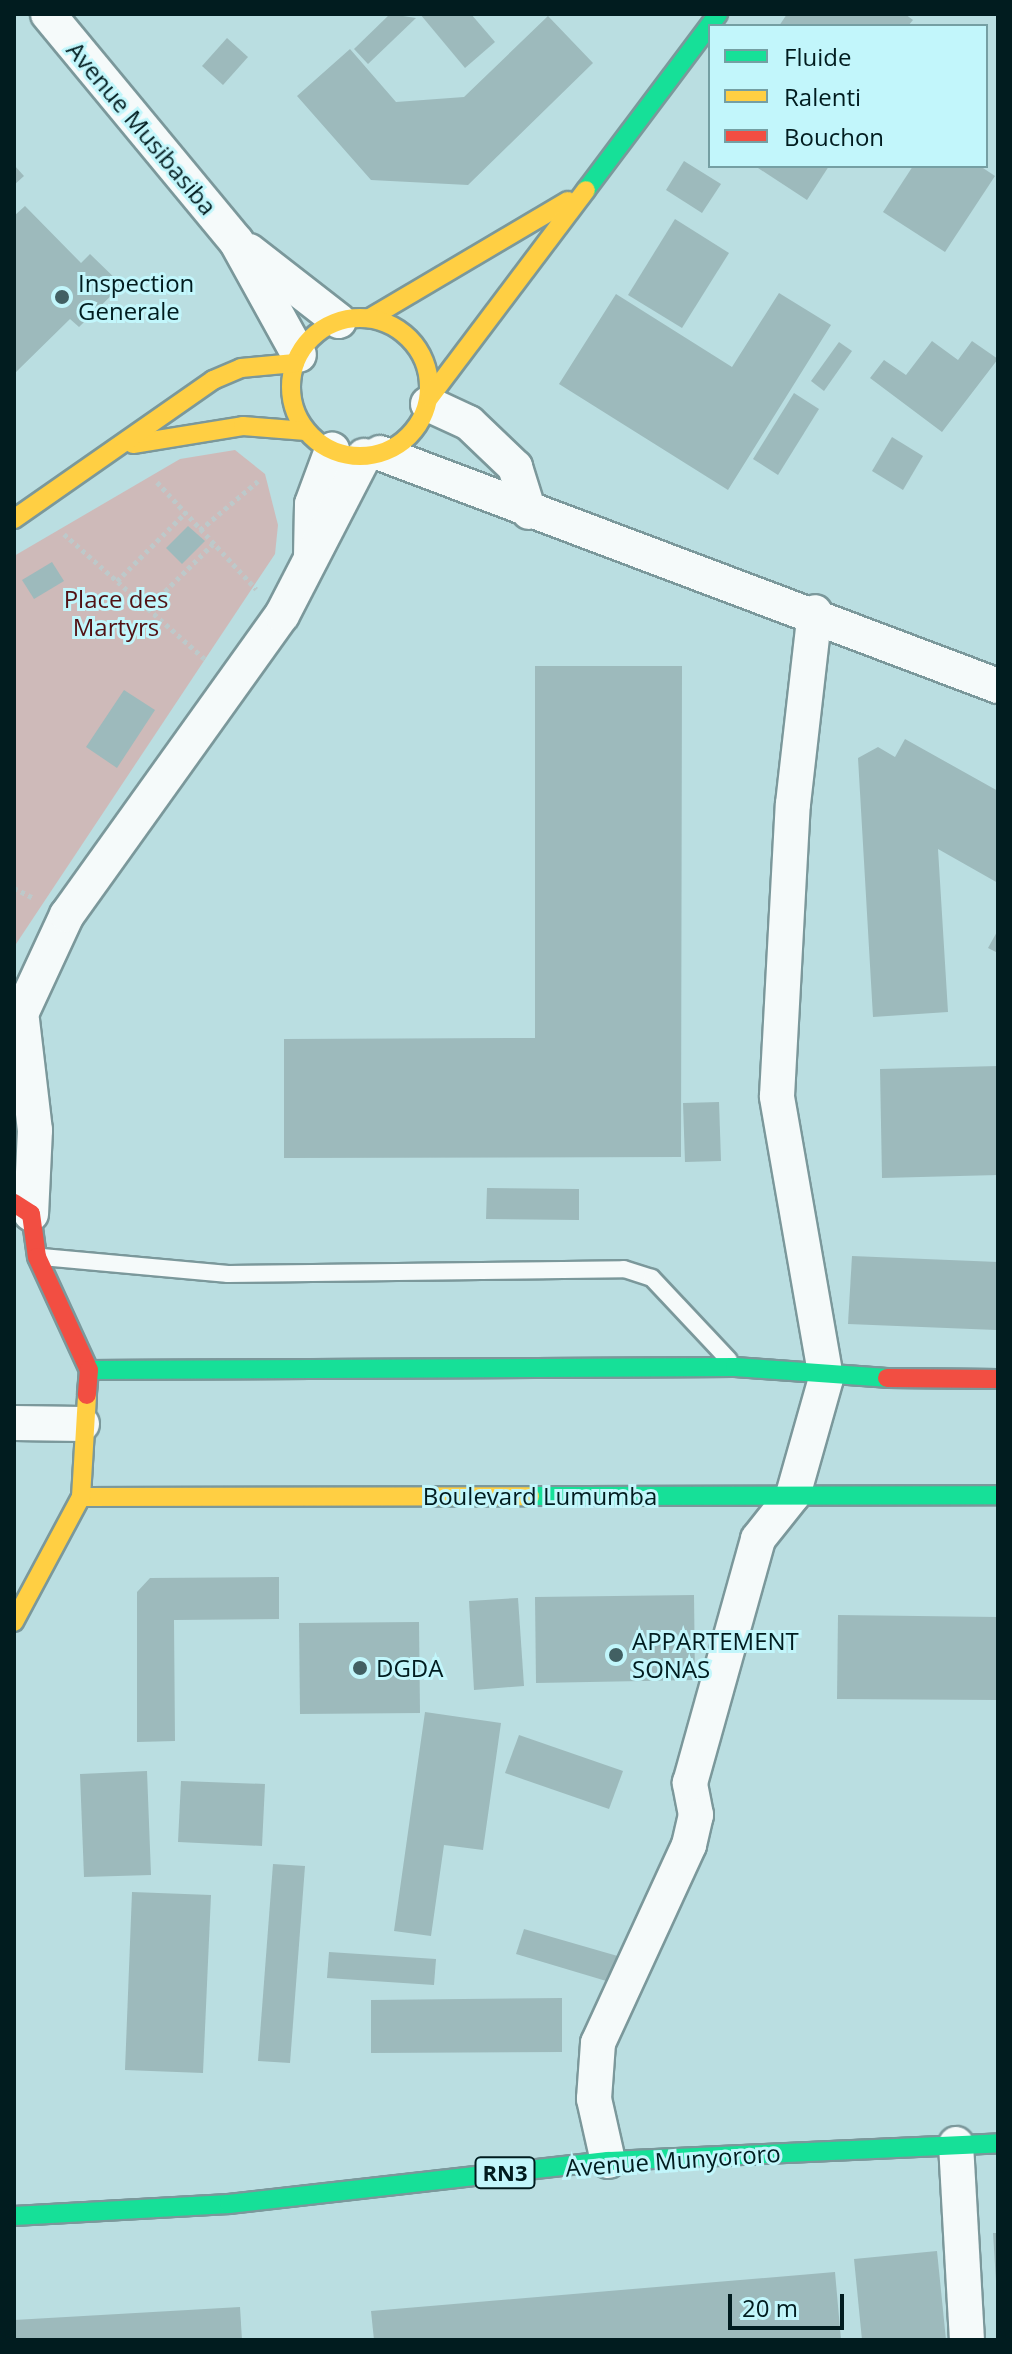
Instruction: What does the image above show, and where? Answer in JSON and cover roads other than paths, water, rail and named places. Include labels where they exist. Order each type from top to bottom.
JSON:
[{"type":"main road","points":[[123,446],[243,426],[346,448],[418,426],[429,400],[708,27]]},
{"type":"main road","points":[[14,519],[123,446],[213,380],[241,368],[297,359],[354,319],[588,189]]},
{"type":"main road","points":[[354,319],[404,332],[426,361],[429,400]]},
{"type":"main road","points":[[297,359],[294,409],[346,448]]},
{"type":"main road","points":[[14,1622],[81,1497],[82,1424],[89,1370],[37,1257],[22,1208]]},
{"type":"main road","points":[[89,1370],[735,1367],[826,1378],[998,1379]]},
{"type":"main road","name":"Boulevard Lumumba","points":[[81,1497],[998,1495]]},
{"type":"main road","name":"Avenue Munyororo","points":[[14,2216],[229,2204],[608,2161],[998,2143]]},
{"type":"street","name":"Avenue Musibasiba","points":[[48,14],[236,241]]},
{"type":"street","points":[[236,241],[354,319]]},
{"type":"street","points":[[236,241],[297,359]]},
{"type":"street","points":[[429,400],[469,423],[515,467],[529,512]]},
{"type":"street","points":[[22,1208],[35,1130],[18,1024],[67,915],[282,615],[311,557],[312,504],[346,448],[815,612],[998,686]]},
{"type":"street","points":[[608,2161],[594,2099],[598,2043],[689,1845],[696,1815],[690,1783],[758,1539],[793,1495],[826,1378],[777,1096],[793,804],[815,612]]},
{"type":"street","points":[[14,1423],[82,1424]]},
{"type":"street","points":[[956,2144],[967,2340]]},
{"type":"lane","points":[[37,1257],[228,1274],[624,1269],[652,1278],[735,1367]]},
{"type":"place","name":"Inspection Generale","points":[[62,297]]},
{"type":"place","name":"APPARTEMENT SONAS","points":[[616,1655]]},
{"type":"place","name":"DGDA","points":[[360,1668]]},
{"type":"park label","name":"Place des Martyrs","points":[[116,613]]}]
